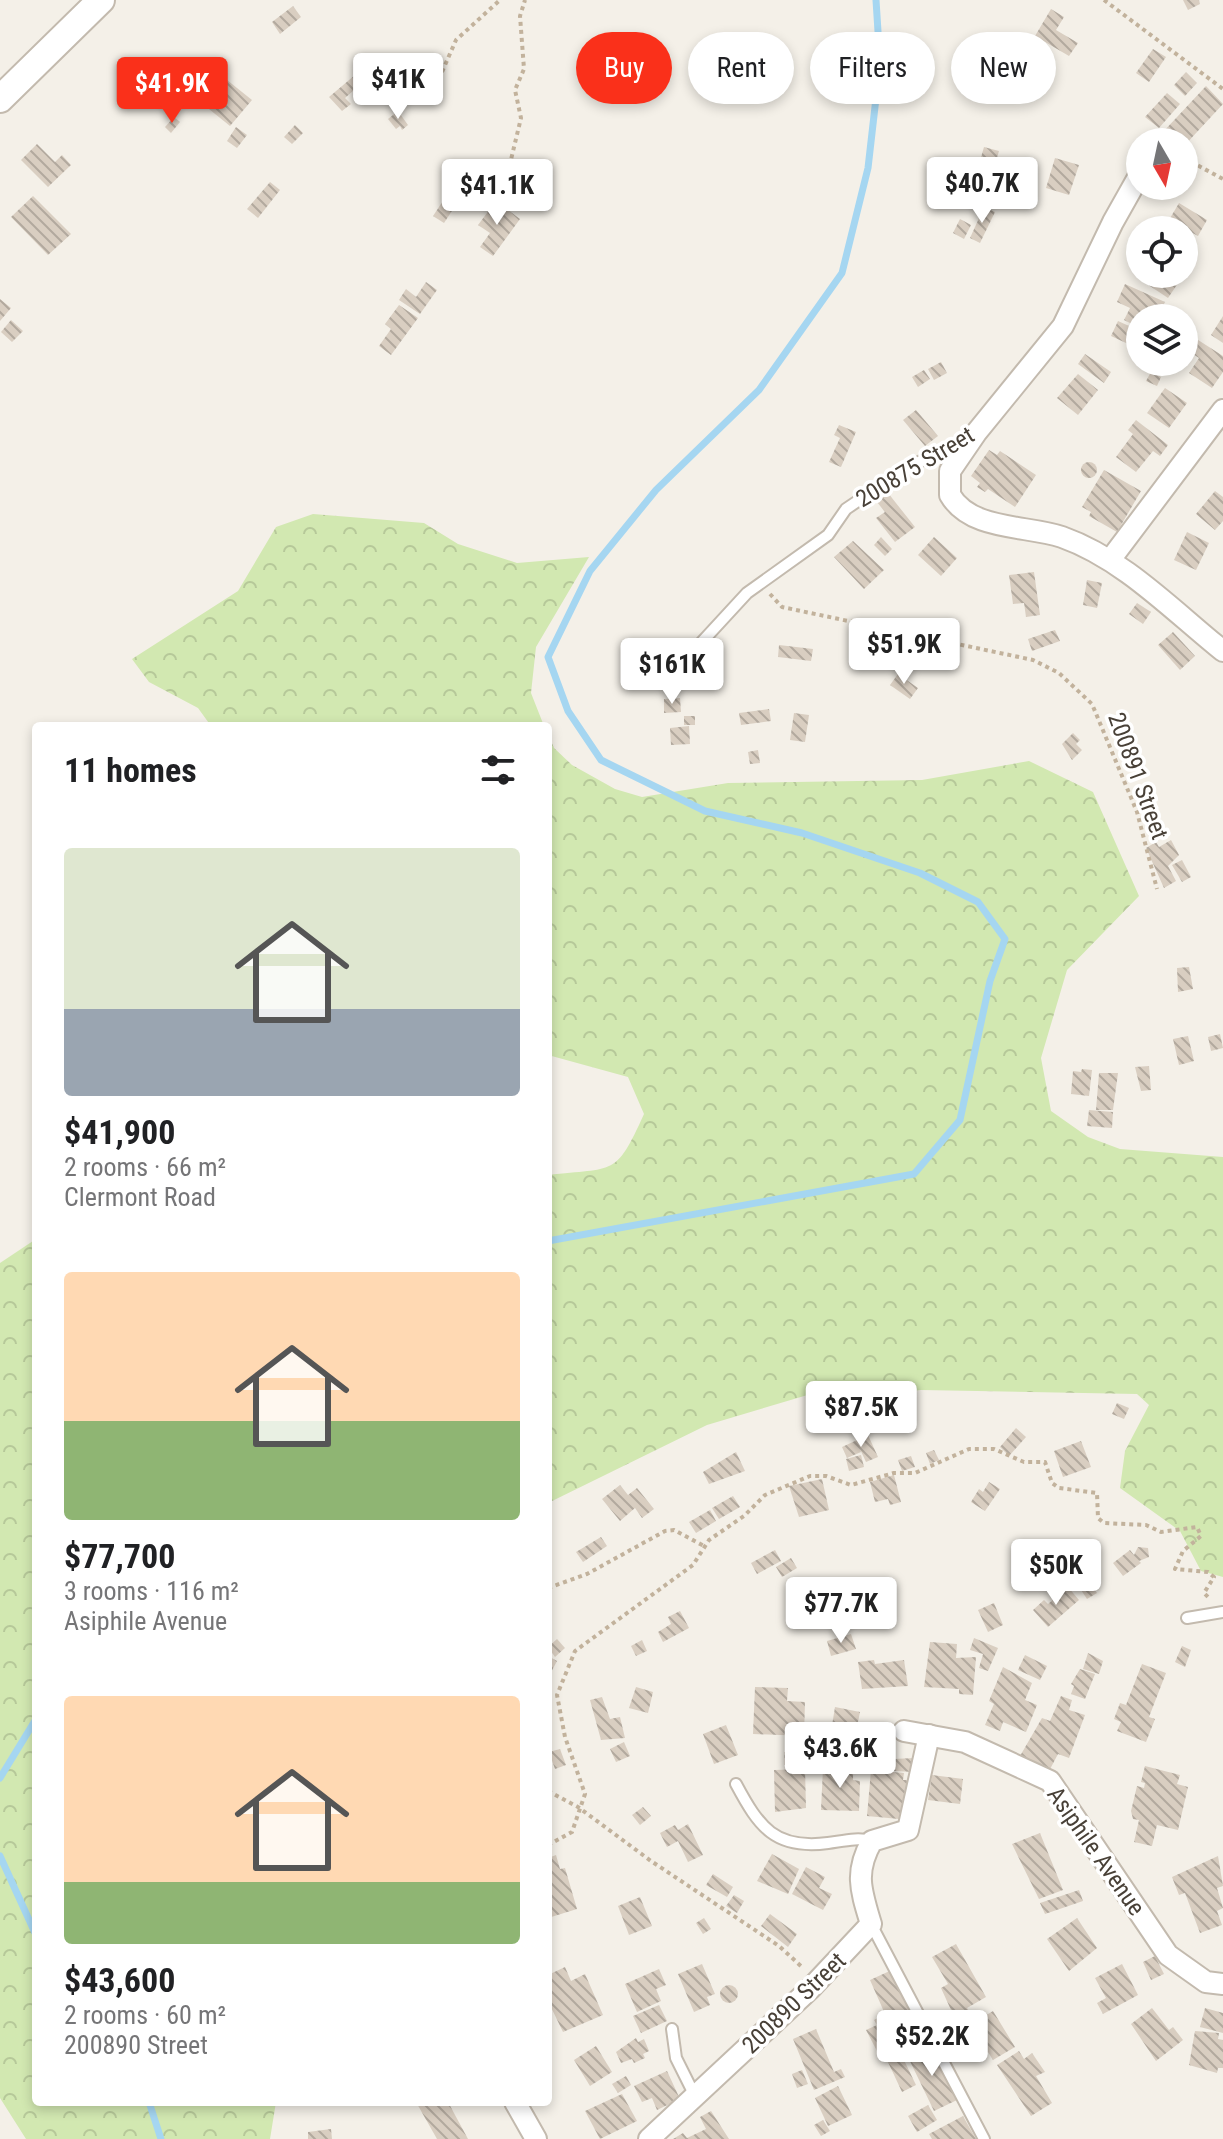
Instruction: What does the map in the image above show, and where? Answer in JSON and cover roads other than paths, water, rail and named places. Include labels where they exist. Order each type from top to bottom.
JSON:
[{"type":"street","points":[[0,99],[101,0]]},
{"type":"street","name":"200875 Street","points":[[976,433],[1063,326],[1127,200]]},
{"type":"street","points":[[1110,560],[1223,410]]},
{"type":"street","points":[[976,433],[950,471],[950,495],[961,510],[987,521],[1063,538],[1110,560],[1223,651]]},
{"type":"street","name":"Asiphile Avenue","points":[[904,1731],[965,1742],[1050,1781],[1168,1955],[1206,1982],[1223,1984]]},
{"type":"street","points":[[871,1924],[858,1881],[859,1868],[872,1841],[908,1830],[929,1735]]},
{"type":"street","name":"200890 Street","points":[[649,2139],[810,1989],[871,1924]]},
{"type":"street","points":[[517,2106],[536,2139]]},
{"type":"lane","name":"200875 Street","points":[[700,644],[747,593],[828,535],[846,509],[905,469],[976,433]]},
{"type":"lane","points":[[1187,1618],[1223,1612]]},
{"type":"lane","points":[[736,1784],[757,1821],[789,1843],[806,1846],[861,1838],[872,1841]]},
{"type":"lane","points":[[871,1924],[984,2139]]},
{"type":"lane","points":[[672,2029],[676,2058],[695,2096]]},
{"type":"waterway","points":[[552,1240],[914,1174],[960,1120],[990,981],[1005,939],[978,902],[920,873],[802,833],[705,811],[601,760],[568,711],[548,657],[590,571],[656,490],[759,390],[842,273],[868,168],[880,63],[876,0]]},
{"type":"waterway","points":[[0,1778],[32,1726]]},
{"type":"waterway","points":[[0,1856],[32,1926]]},
{"type":"waterway","points":[[150,2106],[161,2139]]}]
